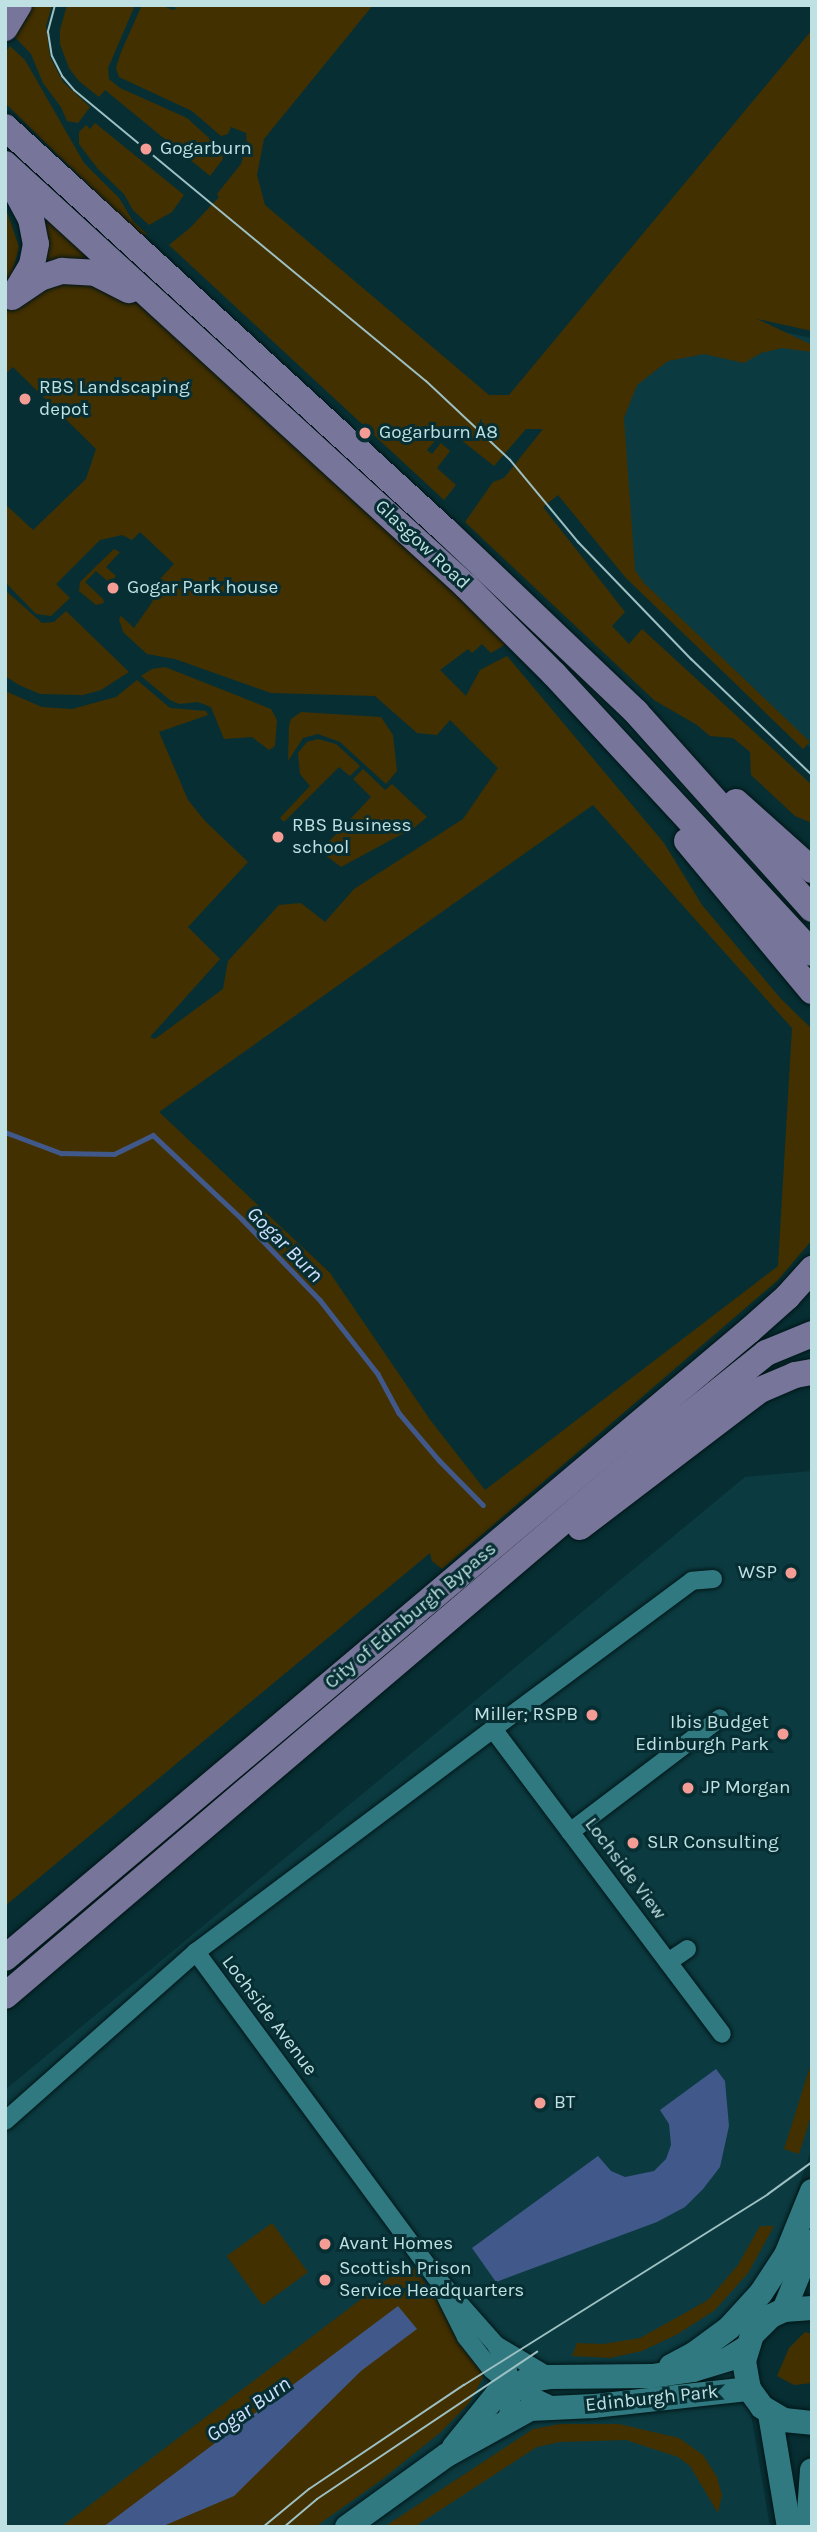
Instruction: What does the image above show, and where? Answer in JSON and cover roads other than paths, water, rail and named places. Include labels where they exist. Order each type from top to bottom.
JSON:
[{"type":"main road","name":"Glasgow Road","points":[[5,127],[437,523],[636,712],[812,909]]},
{"type":"main road","name":"Glasgow Road","points":[[5,164],[466,586],[554,674],[812,953]]},
{"type":"main road","points":[[5,173],[24,202],[36,244],[28,275],[9,300]]},
{"type":"main road","points":[[9,300],[52,273],[84,271],[109,280],[163,311]]},
{"type":"main road","points":[[466,586],[637,782],[812,991]]},
{"type":"main road","points":[[636,712],[812,870]]},
{"type":"main road","name":"City of Edinburgh Bypass","points":[[5,1958],[778,1306],[812,1269]]},
{"type":"main road","name":"City of Edinburgh Bypass","points":[[5,1996],[204,1824],[745,1369],[766,1353],[812,1334]]},
{"type":"main road","points":[[473,1600],[608,1508],[760,1390],[795,1375],[812,1372]]},
{"type":"street","points":[[196,1952],[692,1581],[713,1579]]},
{"type":"street","points":[[570,1832],[720,1718]]},
{"type":"street","name":"Lochside View","points":[[493,1730],[722,2035]]},
{"type":"street","points":[[668,1962],[687,1949]]},
{"type":"street","name":"Lochside Avenue","points":[[5,2121],[196,1952],[435,2276],[496,2345],[508,2371],[511,2386],[512,2400],[506,2423]]},
{"type":"street","points":[[652,2376],[694,2354],[729,2328],[761,2293],[786,2255],[812,2191]]},
{"type":"street","points":[[783,2310],[812,2241]]},
{"type":"street","name":"Lochside Avenue","points":[[435,2276],[466,2337],[485,2363],[511,2386],[555,2407]]},
{"type":"street","points":[[812,2308],[783,2310],[761,2324],[747,2347],[745,2376],[750,2389],[770,2414],[784,2420],[812,2423]]},
{"type":"street","points":[[496,2345],[550,2377]]},
{"type":"street","name":"Edinburgh Park","points":[[511,2386],[550,2377],[652,2376],[693,2370],[728,2359],[747,2347]]},
{"type":"street","points":[[485,2363],[489,2384],[485,2406]]},
{"type":"street","points":[[347,2527],[447,2455],[485,2406],[511,2386]]},
{"type":"street","name":"Edinburgh Park","points":[[447,2455],[530,2409],[594,2406],[750,2389]]},
{"type":"street","points":[[770,2414],[789,2527]]},
{"type":"street","points":[[808,2527],[812,2470]]},
{"type":"water","points":[[716,2069],[725,2081],[729,2126],[720,2167],[685,2207],[657,2222],[496,2282],[472,2248],[598,2156],[611,2171],[625,2177],[654,2171],[666,2159],[671,2145],[669,2124],[660,2110]]},
{"type":"water","points":[[398,2306],[417,2329],[361,2371],[234,2496],[161,2527],[103,2527]]},
{"type":"waterway","name":"Gogar Burn","points":[[5,1132],[61,1153],[114,1154],[153,1135],[242,1219],[320,1300],[378,1374],[399,1413],[439,1460],[483,1505]]},
{"type":"tram line","points":[[55,5],[48,32],[52,56],[62,76],[74,90],[426,381],[510,460],[578,542],[691,659],[812,775]]},
{"type":"tram line","points":[[263,2527],[309,2489],[464,2385],[768,2194],[812,2162]]},
{"type":"tram line","points":[[284,2527],[317,2499],[537,2352]]},
{"type":"place","name":"Gogarburn","points":[[146,149]]},
{"type":"place","name":"RBS Landscaping depot","points":[[25,399]]},
{"type":"place","name":"Gogarburn A8","points":[[365,433]]},
{"type":"place","name":"Gogar Park house","points":[[113,588]]},
{"type":"place","name":"RBS Business school","points":[[278,837]]},
{"type":"place","name":"WSP","points":[[791,1573]]},
{"type":"place","name":"Miller; RSPB","points":[[592,1715]]},
{"type":"place","name":"Ibis Budget Edinburgh Park","points":[[783,1734]]},
{"type":"place","name":"JP Morgan","points":[[688,1788]]},
{"type":"place","name":"SLR Consulting","points":[[633,1843]]},
{"type":"place","name":"BT","points":[[540,2103]]},
{"type":"place","name":"Avant Homes","points":[[325,2244]]},
{"type":"place","name":"Scottish Prison Service Headquarters","points":[[325,2280]]}]
